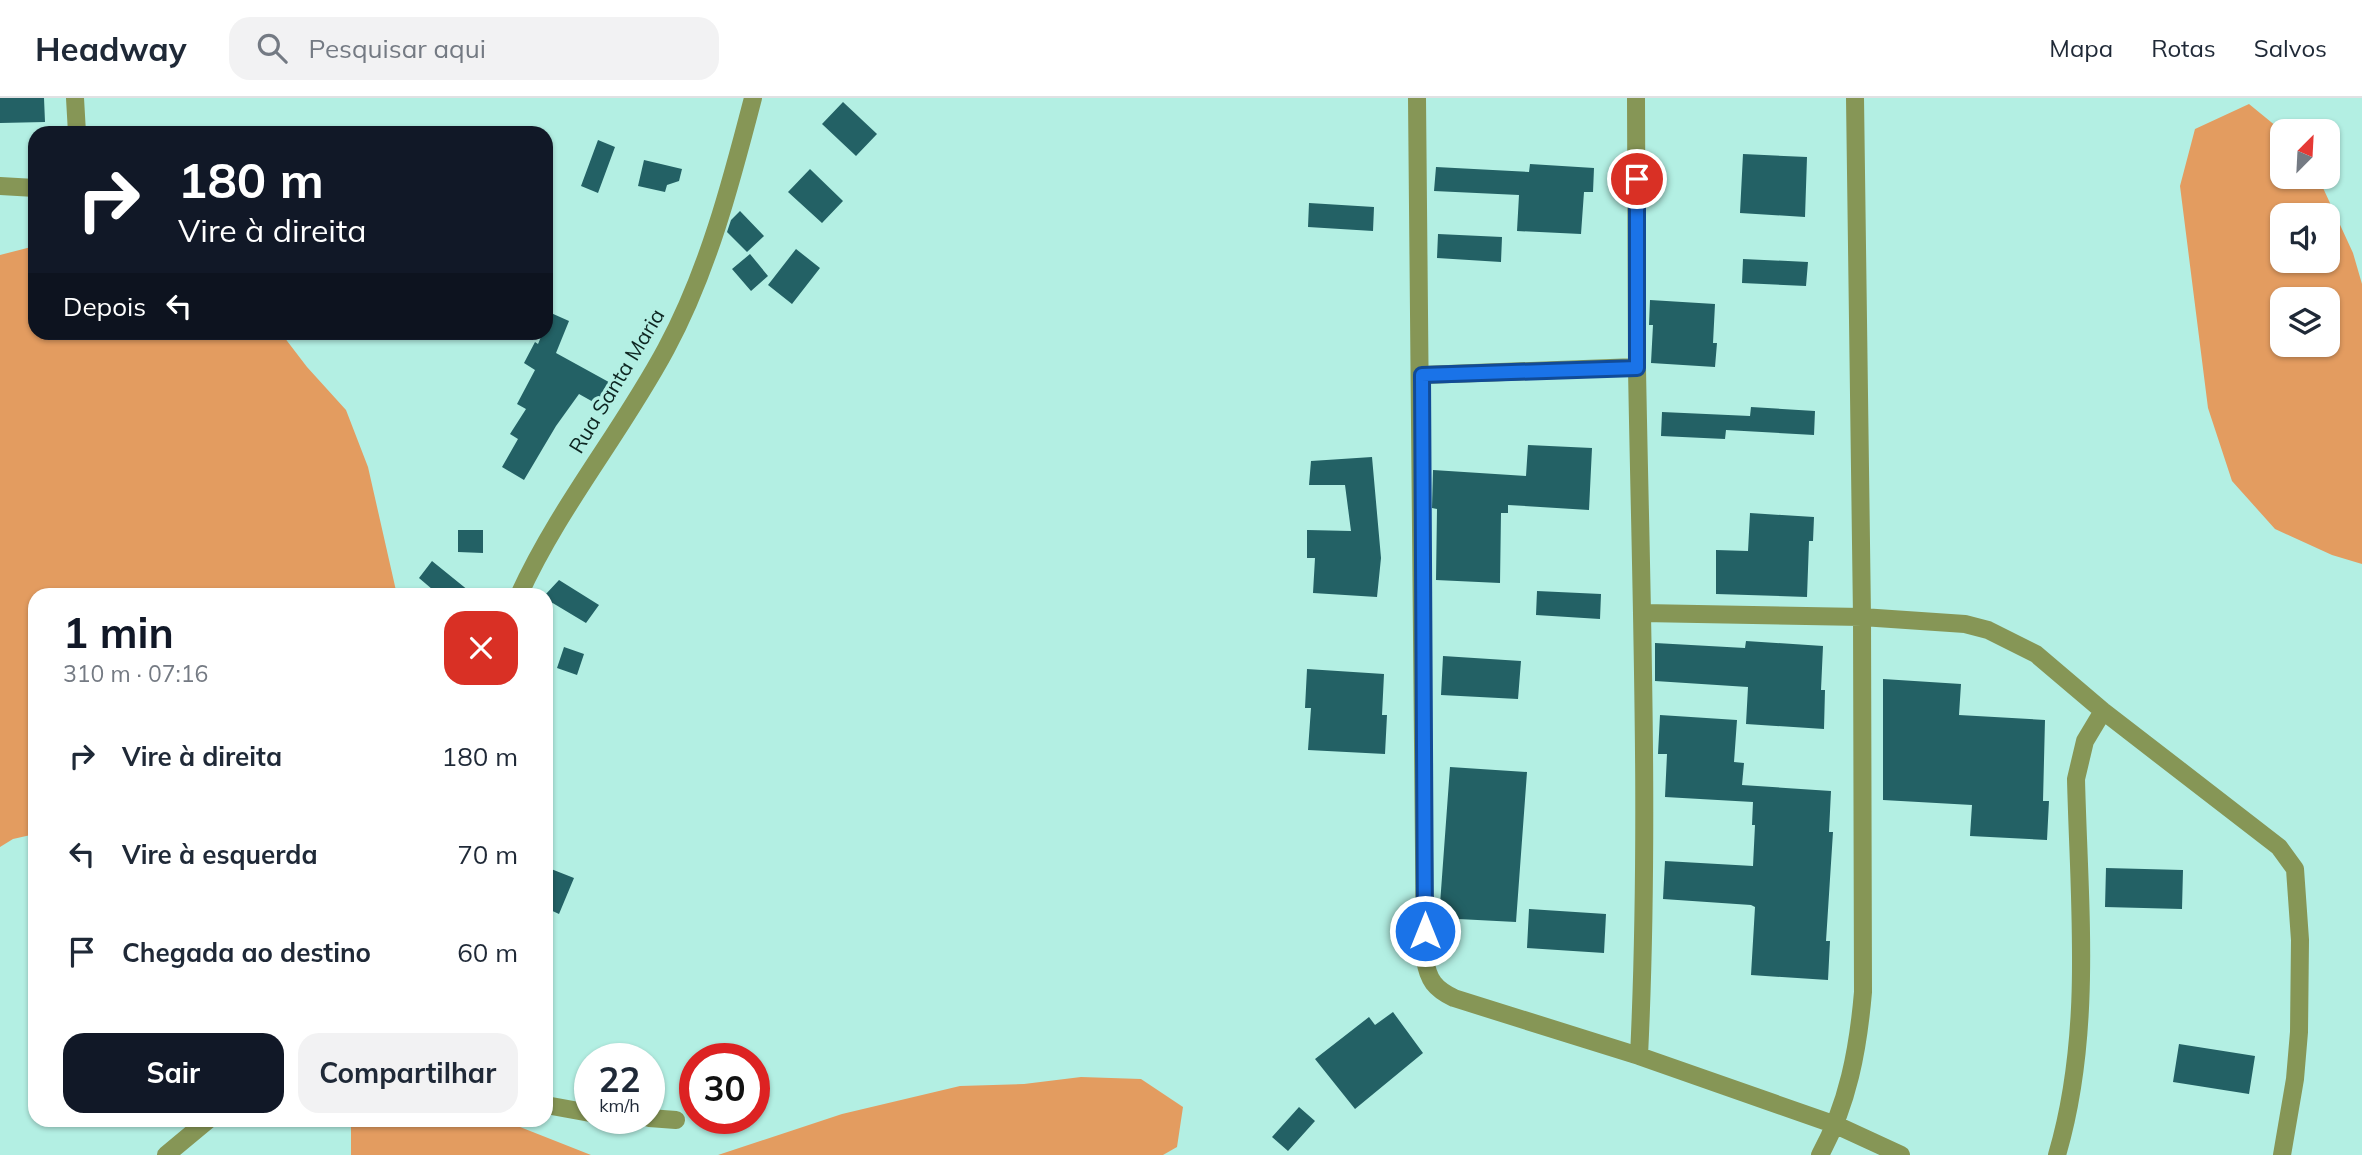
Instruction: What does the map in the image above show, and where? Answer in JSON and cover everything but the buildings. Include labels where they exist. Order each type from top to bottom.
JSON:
[{"type":"street","points":[[75,98],[77,126]]},
{"type":"street","name":"Rua Santa Maria","points":[[522,588],[536,558],[666,349],[689,302],[732,181],[752,98]]},
{"type":"street","points":[[1417,98],[1427,974],[1437,989],[1454,998],[1639,1056],[1836,1125],[1901,1155]]},
{"type":"street","points":[[1636,98],[1637,368],[1643,612],[1642,984],[1639,1056]]},
{"type":"street","points":[[1821,1155],[1836,1125],[1855,1059],[1863,992],[1855,98]]},
{"type":"street","points":[[0,186],[28,188]]},
{"type":"street","points":[[1422,375],[1637,368]]},
{"type":"street","points":[[1643,612],[1861,618],[1965,624],[1988,629],[2036,654],[2103,711],[2280,847],[2295,869],[2300,940],[2299,1032],[2295,1079],[2282,1155]]},
{"type":"street","points":[[2057,1155],[2071,1107],[2079,1035],[2076,779],[2085,741],[2103,711]]},
{"type":"street","points":[[553,1106],[574,1110]]},
{"type":"street","points":[[665,1119],[676,1120]]},
{"type":"street","points":[[166,1155],[200,1127]]},
{"type":"shaded area","points":[[2249,104],[2270,121],[2270,189],[2324,189],[2330,203],[2270,203],[2270,273],[2340,273],[2340,225],[2353,253],[2362,284],[2362,564],[2332,555],[2275,529],[2232,481],[2208,408],[2180,186],[2195,129]]},
{"type":"shaded area","points":[[28,248],[28,340],[286,340],[346,410],[368,467],[395,588],[28,588],[28,836],[13,839],[0,847],[0,255]]},
{"type":"shaded area","points":[[1081,1077],[1141,1079],[1183,1107],[1177,1147],[1163,1155],[718,1155],[842,1114],[960,1086],[1024,1084]]},
{"type":"shaded area","points":[[351,1127],[520,1127],[591,1155],[351,1155]]},
{"type":"route","points":[[1425,931],[1422,375],[1637,368],[1637,179]]}]
